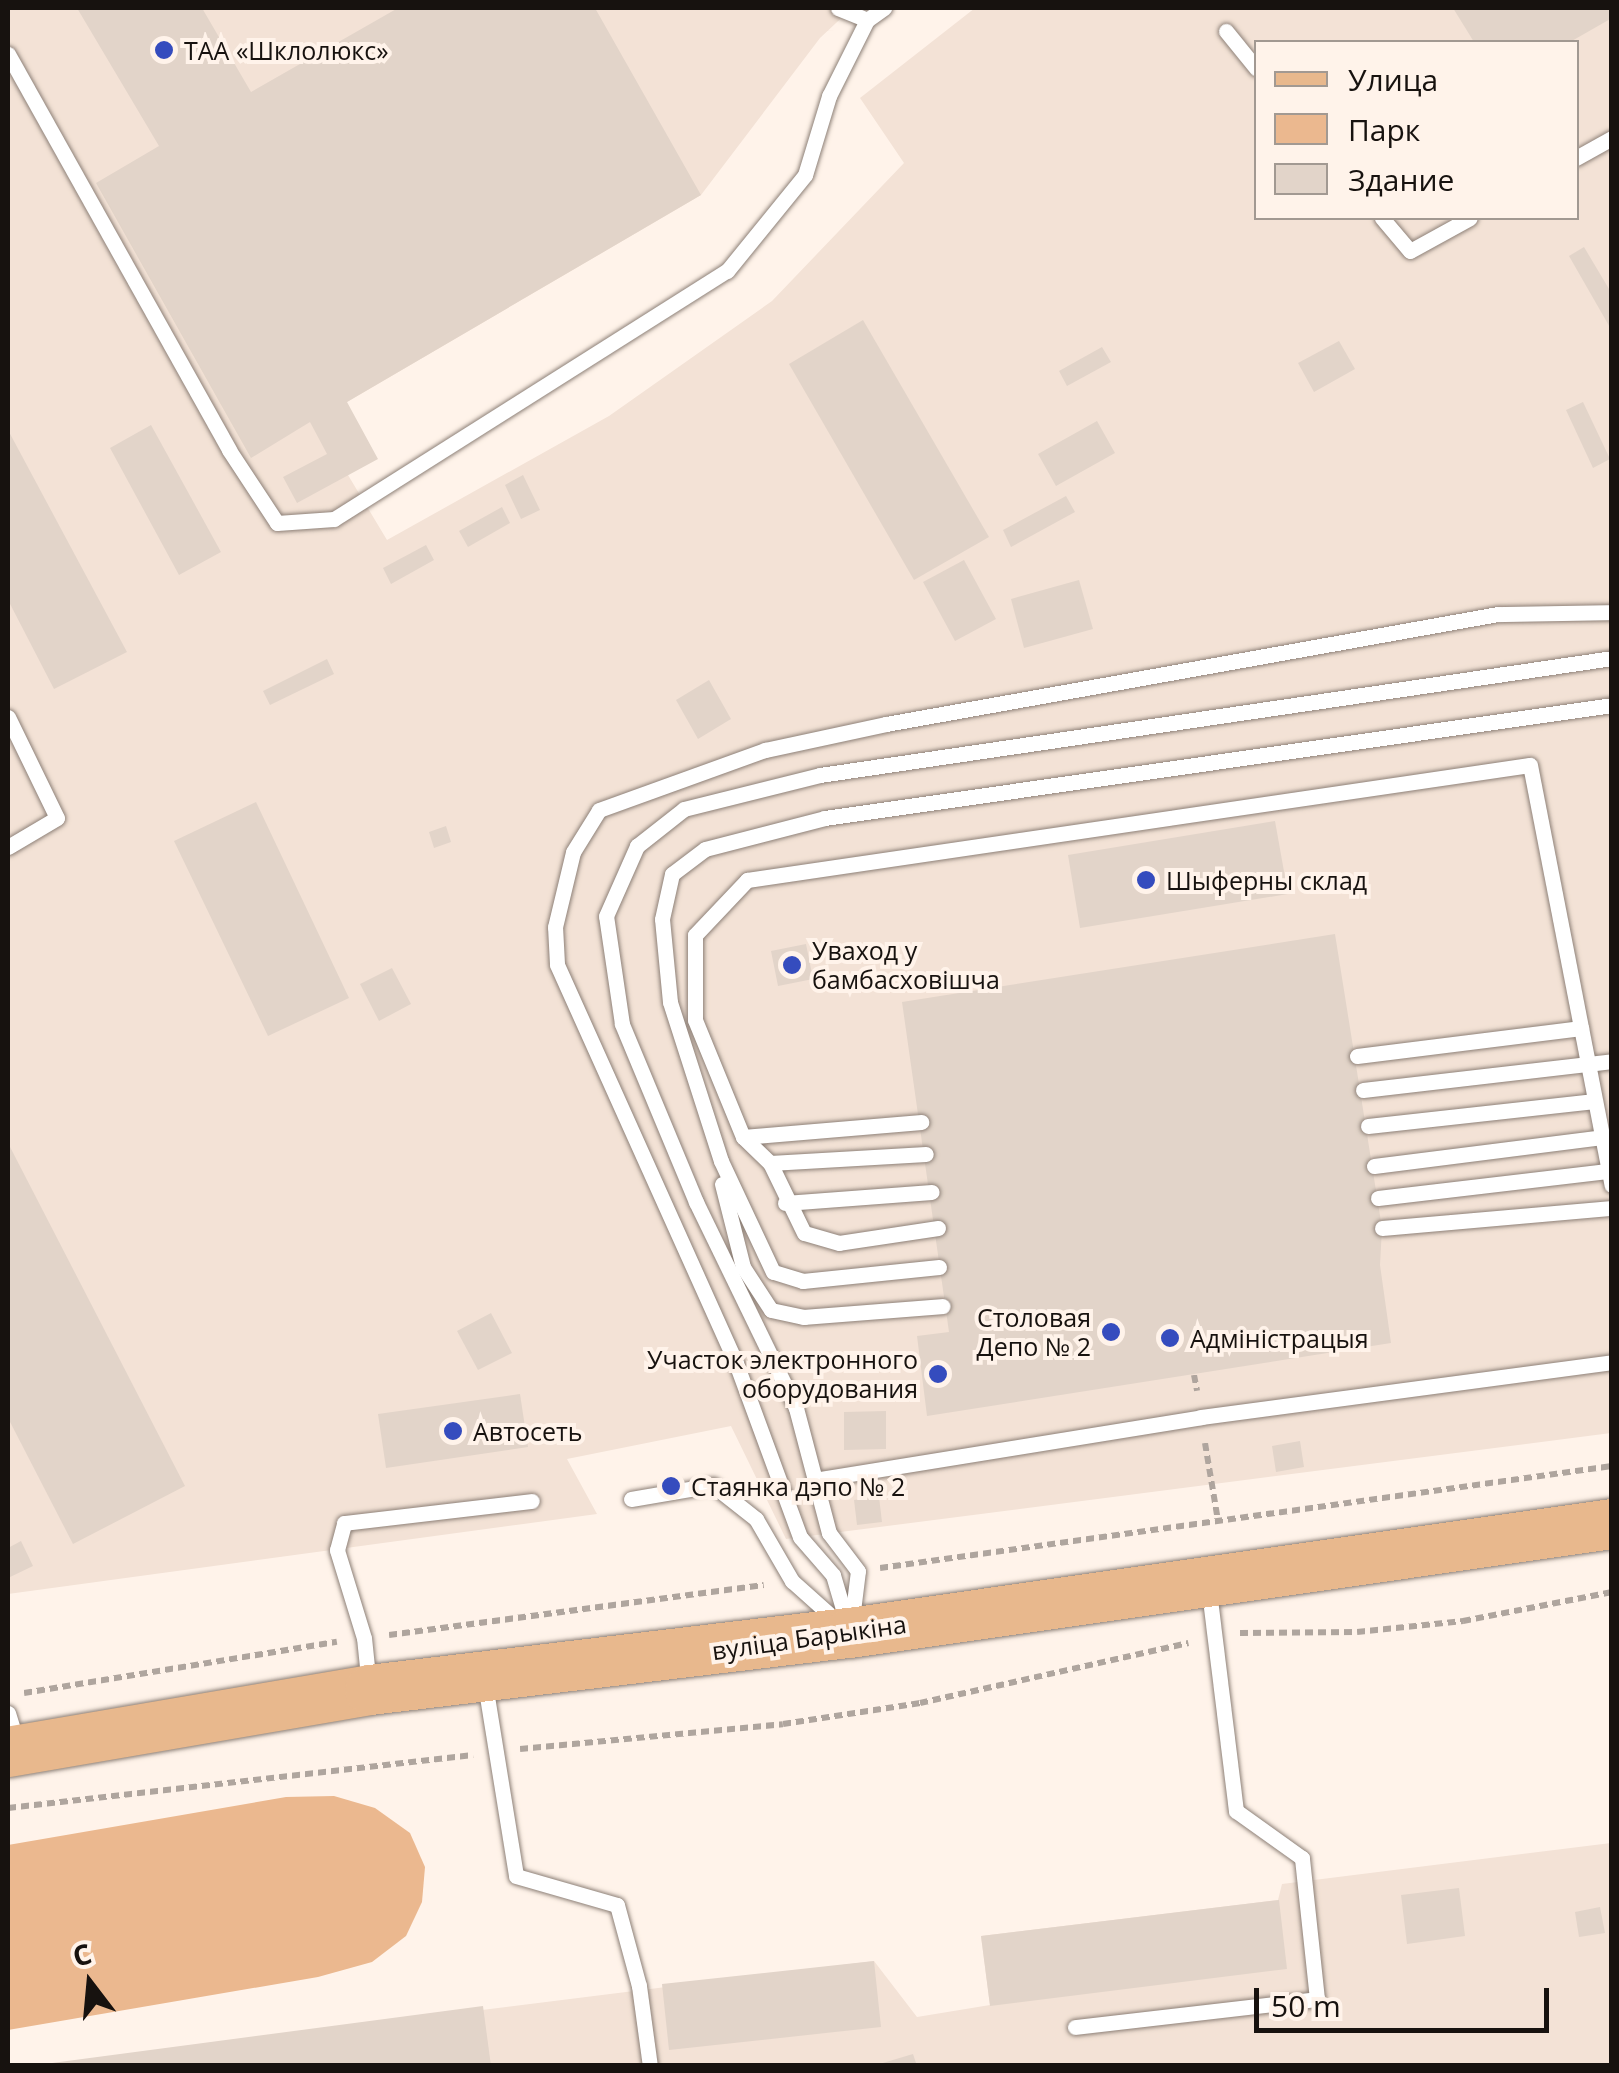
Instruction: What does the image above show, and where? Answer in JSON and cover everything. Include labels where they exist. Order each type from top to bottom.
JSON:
[{"type":"main road","name":"вуліца Барыкіна","points":[[11,1738],[370,1690],[485,1680],[850,1633],[1612,1524]]},
{"type":"lane","points":[[838,8],[867,20]]},
{"type":"lane","points":[[8,54],[228,450],[277,524],[334,519],[727,271],[805,175],[829,96],[867,20],[884,8]]},
{"type":"lane","points":[[1226,31],[1254,66]]},
{"type":"lane","points":[[1579,156],[1612,138]]},
{"type":"lane","points":[[1384,220],[1410,251],[1466,220]]},
{"type":"lane","points":[[850,1633],[832,1575],[800,1537],[736,1363],[557,964],[555,926],[573,852],[599,810],[764,750],[886,724],[1498,614],[1612,612]]},
{"type":"lane","points":[[850,1633],[858,1571],[829,1533],[796,1408],[696,1202],[622,1024],[606,916],[637,846],[684,809],[820,775],[1612,658]]},
{"type":"lane","points":[[943,1306],[804,1317],[771,1310],[743,1266],[670,1002],[662,919],[672,874],[705,849],[826,818],[1509,716],[1612,705]]},
{"type":"lane","points":[[8,717],[57,818],[8,847]]},
{"type":"lane","points":[[938,1228],[839,1243],[804,1233],[785,1203],[770,1163],[743,1138],[695,1020],[695,935],[746,880],[1530,765],[1610,1178],[1378,1198]]},
{"type":"lane","points":[[1357,1056],[1582,1028]]},
{"type":"lane","points":[[1362,1090],[1612,1061]]},
{"type":"lane","points":[[1368,1126],[1595,1101]]},
{"type":"lane","points":[[706,1122],[774,1272],[803,1281],[939,1267]]},
{"type":"lane","points":[[743,1138],[922,1122]]},
{"type":"lane","points":[[1374,1166],[1602,1136]]},
{"type":"lane","points":[[770,1163],[926,1154]]},
{"type":"lane","points":[[785,1203],[932,1192]]},
{"type":"lane","points":[[1382,1228],[1612,1208]]},
{"type":"lane","points":[[814,1480],[1201,1417],[1612,1362]]},
{"type":"lane","points":[[631,1499],[712,1485],[756,1519],[792,1581],[850,1633]]},
{"type":"lane","points":[[370,1690],[364,1638],[338,1550],[344,1523],[532,1502]]},
{"type":"lane","points":[[1075,2027],[1316,1999],[1302,1858],[1236,1810],[1208,1581]]},
{"type":"lane","points":[[485,1680],[492,1752],[516,1876],[617,1906],[639,1986],[650,2066]]},
{"type":"path","points":[[1194,1374],[1218,1521]]},
{"type":"path","points":[[8,1808],[920,1703],[1124,1653],[1258,1629],[1357,1632],[1463,1621],[1612,1592]]},
{"type":"shaded area","points":[[8,8],[852,8],[820,38],[701,195],[347,402],[348,475],[387,540],[609,416],[772,301],[904,163],[860,98],[975,8],[1611,8],[1611,1433],[786,1539],[731,1426],[567,1459],[597,1514],[8,1594]]},
{"type":"shaded area","points":[[1611,1843],[1611,2065],[34,2066],[874,1961],[917,2017],[990,2005],[981,1936],[1278,1900],[1282,1884]]},
{"type":"green space","points":[[334,1796],[375,1808],[410,1833],[425,1867],[422,1902],[406,1936],[372,1962],[318,1977],[8,2030],[8,1845],[286,1797]]},
{"type":"building","points":[[77,8],[202,8],[251,92],[398,8],[595,8],[701,195],[347,402],[378,459],[297,503],[283,477],[327,454],[310,422],[251,458],[96,183],[159,146]]},
{"type":"building","points":[[1453,8],[1612,8],[1612,18],[1574,40],[1473,40]]},
{"type":"building","points":[[1584,247],[1612,294],[1612,331],[1569,256]]},
{"type":"building","points":[[863,320],[989,537],[914,580],[789,364]]},
{"type":"building","points":[[1339,341],[1355,369],[1314,392],[1298,363]]},
{"type":"building","points":[[1102,347],[1111,362],[1067,386],[1059,371]]},
{"type":"building","points":[[1583,402],[1610,459],[1593,468],[1566,410]]},
{"type":"building","points":[[1097,421],[1115,453],[1056,486],[1038,454]]},
{"type":"building","points":[[151,425],[221,552],[179,575],[110,448]]},
{"type":"building","points":[[8,430],[127,652],[54,689],[8,600]]},
{"type":"building","points":[[523,475],[540,510],[521,519],[505,485]]},
{"type":"building","points":[[1066,496],[1075,512],[1011,547],[1003,530]]},
{"type":"building","points":[[502,507],[510,523],[468,547],[459,531]]},
{"type":"building","points":[[426,545],[434,560],[391,584],[383,568]]},
{"type":"building","points":[[964,560],[996,619],[955,641],[923,582]]},
{"type":"building","points":[[1079,580],[1093,629],[1024,648],[1011,599]]},
{"type":"building","points":[[327,659],[334,674],[270,705],[263,691]]},
{"type":"building","points":[[709,680],[731,719],[698,739],[676,700]]},
{"type":"building","points":[[256,802],[349,998],[268,1036],[174,841]]},
{"type":"building","name":"Шыферны склад","points":[[1275,821],[1288,894],[1080,928],[1068,855]]},
{"type":"building","points":[[446,826],[451,842],[434,848],[429,832]]},
{"type":"building","points":[[1335,934],[1382,1228],[1380,1265],[1391,1343],[927,1416],[917,1336],[949,1332],[902,1002]]},
{"type":"building","name":"Уваход у бамбасховішча","points":[[806,944],[813,979],[778,986],[771,951]]},
{"type":"building","points":[[392,968],[411,1004],[379,1021],[360,984]]},
{"type":"building","points":[[8,1143],[185,1486],[73,1544],[8,1418]]},
{"type":"building","points":[[491,1313],[512,1353],[478,1370],[457,1331]]},
{"type":"building","name":"Автосеть","points":[[520,1394],[528,1447],[386,1468],[378,1414]]},
{"type":"building","points":[[886,1411],[886,1449],[844,1450],[844,1412]]},
{"type":"building","points":[[1300,1441],[1304,1467],[1276,1472],[1272,1446]]},
{"type":"building","points":[[879,1497],[882,1522],[857,1525],[854,1500]]},
{"type":"building","points":[[21,1541],[33,1566],[8,1578],[8,1548]]},
{"type":"building","points":[[1459,1888],[1465,1936],[1407,1944],[1401,1895]]},
{"type":"building","points":[[1279,1900],[1287,1969],[990,2006],[981,1936]]},
{"type":"building","points":[[1600,1907],[1605,1933],[1579,1937],[1575,1912]]},
{"type":"building","points":[[874,1961],[881,2027],[669,2050],[662,1984]]},
{"type":"building","points":[[483,2006],[491,2066],[52,2066],[52,2063]]},
{"type":"building","points":[[913,2054],[917,2066],[876,2065]]},
{"type":"place","name":"ТАА «Шклолюкс»","points":[[164,50]]},
{"type":"place","name":"Шыферны склад","points":[[1146,880]]},
{"type":"place","name":"Уваход у бамбасховішча","points":[[792,965]]},
{"type":"place","name":"Столовая Депо № 2","points":[[1111,1332]]},
{"type":"place","name":"Адміністрацыя","points":[[1170,1338]]},
{"type":"place","name":"Участок электронного оборудования","points":[[938,1374]]},
{"type":"place","name":"Автосеть","points":[[453,1431]]},
{"type":"place","name":"Стаянка дэпо № 2","points":[[671,1486]]}]
